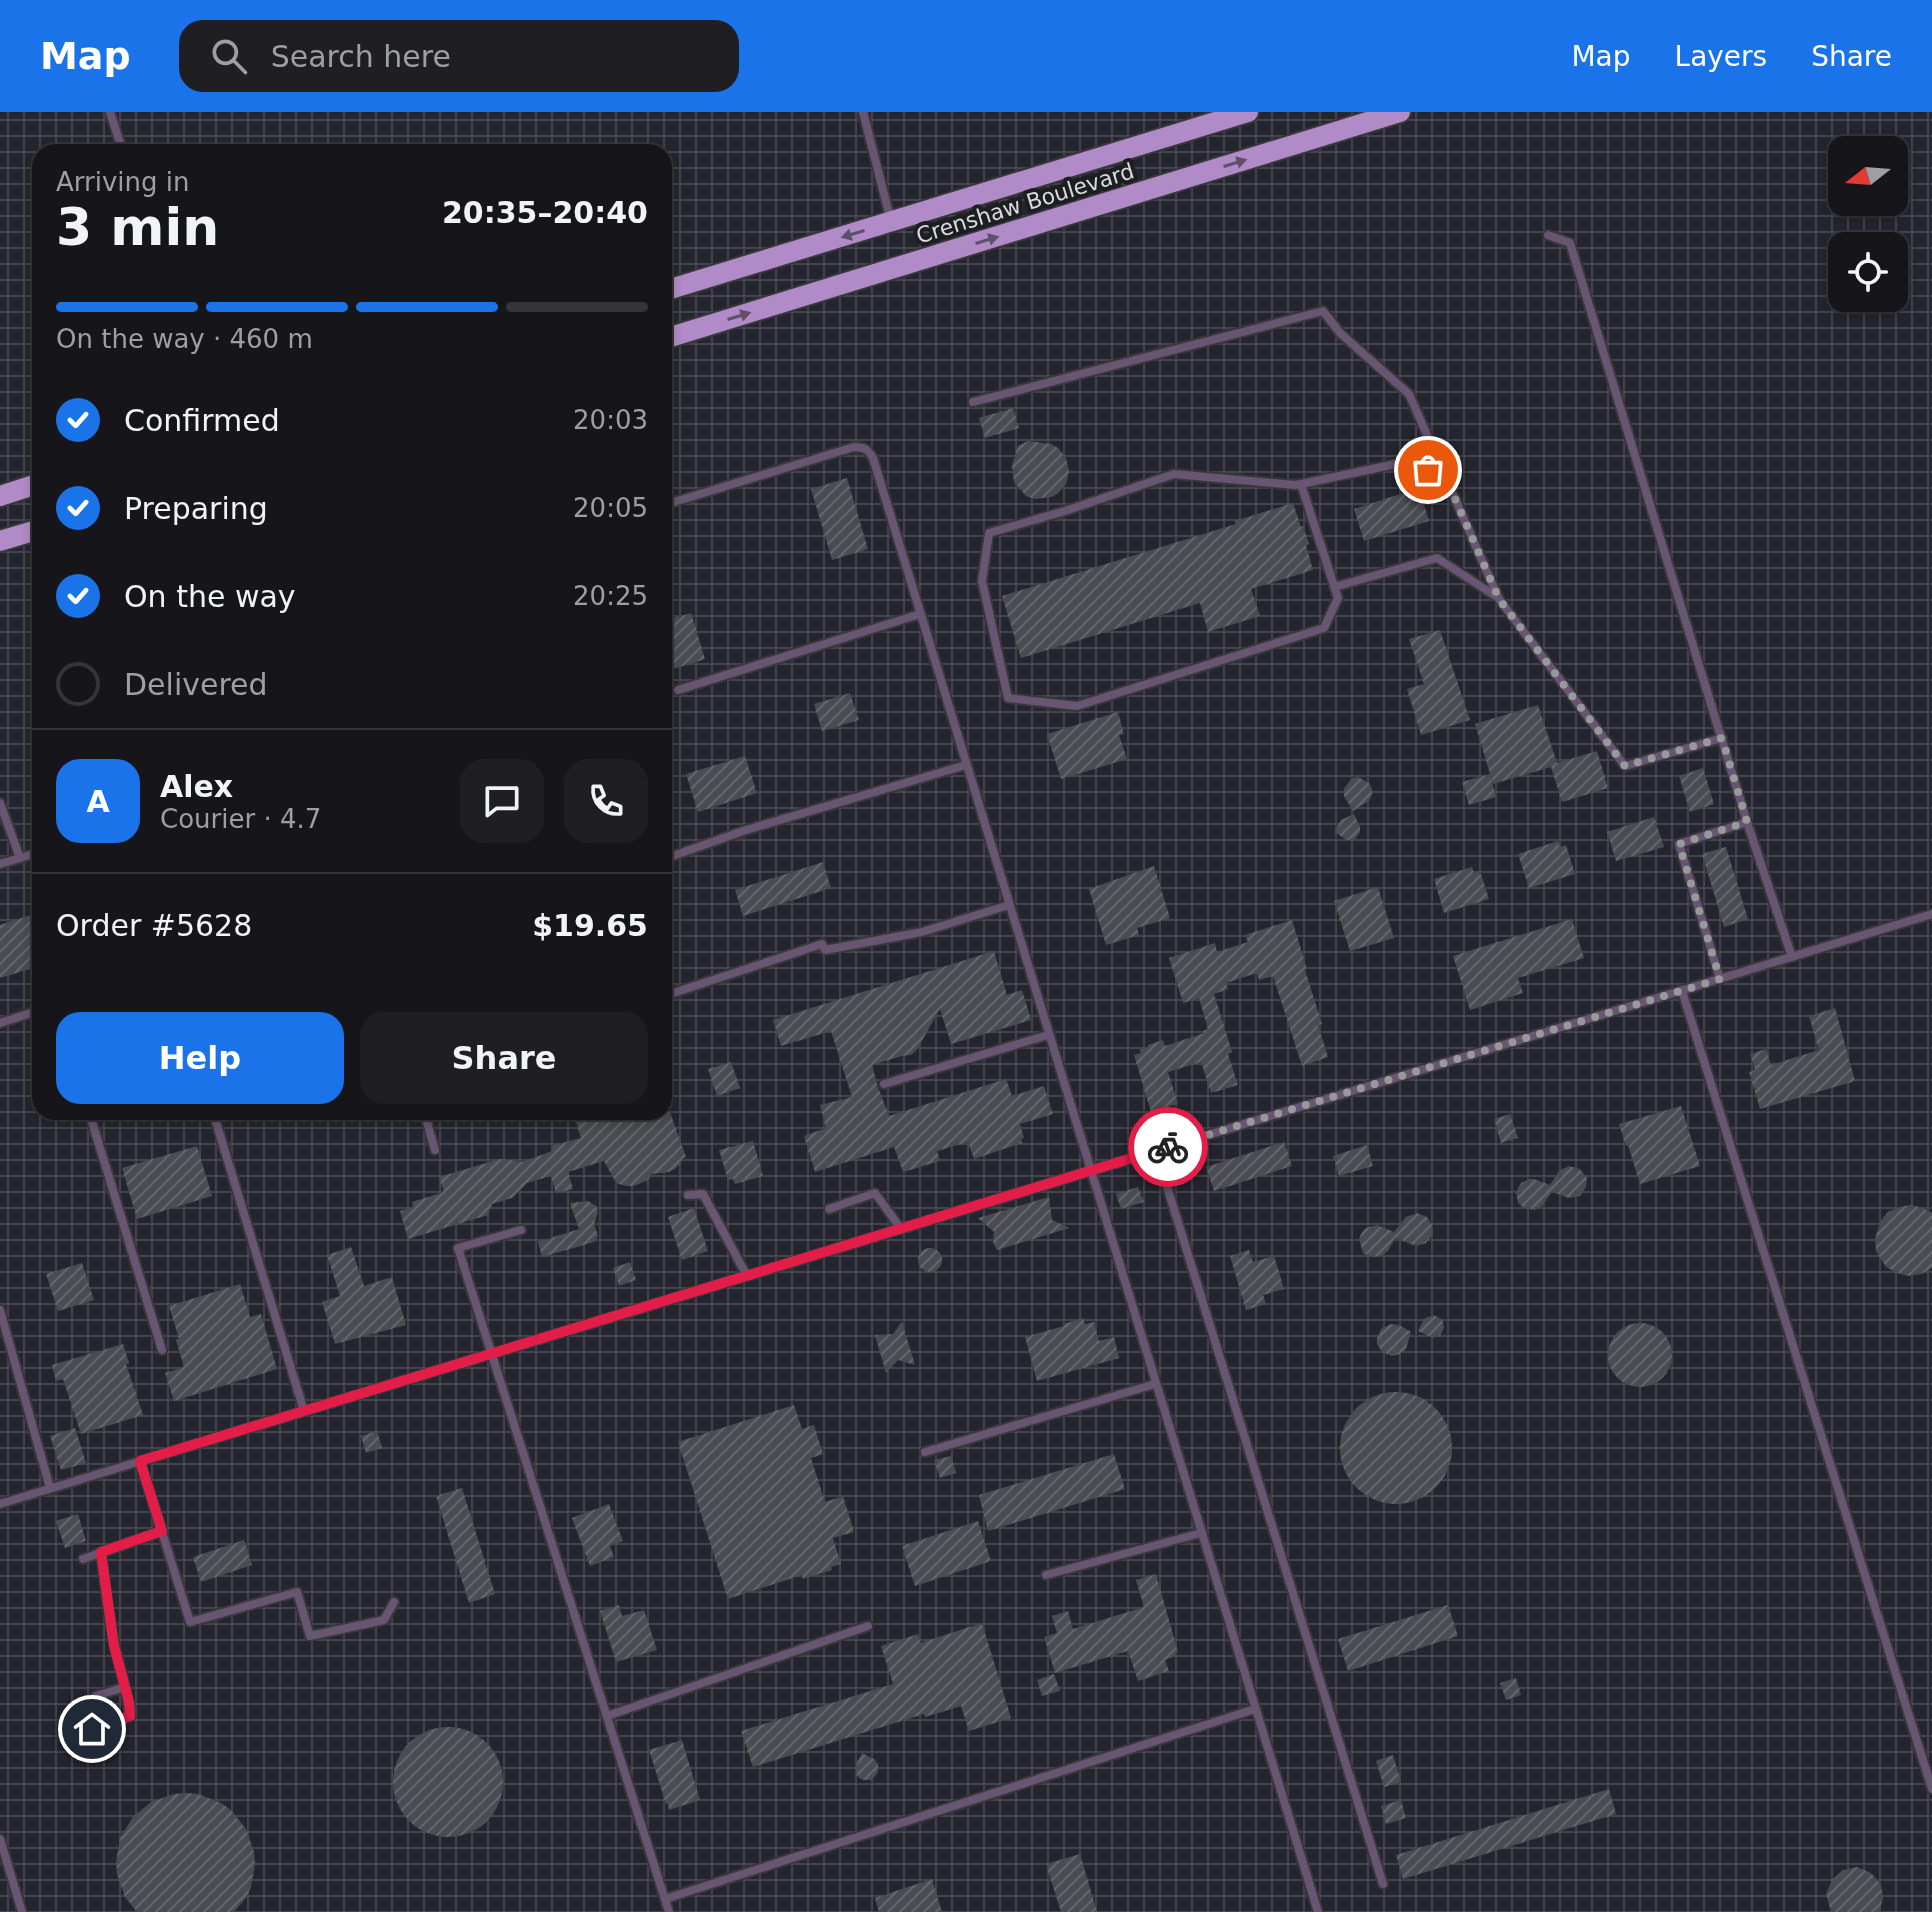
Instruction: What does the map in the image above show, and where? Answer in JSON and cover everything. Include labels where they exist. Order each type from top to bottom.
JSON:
[{"type":"main road","name":"Crenshaw Boulevard","points":[[672,289],[1248,112]]},
{"type":"main road","name":"Crenshaw Boulevard","points":[[672,337],[1400,112]]},
{"type":"main road","points":[[0,496],[32,486]]},
{"type":"main road","points":[[0,541],[32,531]]},
{"type":"lane","points":[[110,112],[120,144]]},
{"type":"lane","points":[[863,112],[892,222]]},
{"type":"lane","points":[[1548,235],[1570,243],[1747,822],[1792,957]]},
{"type":"lane","points":[[973,402],[1323,311],[1340,333],[1409,394],[1499,599],[1625,766],[1722,738]]},
{"type":"lane","points":[[672,503],[854,447],[869,451],[873,458],[1318,1912]]},
{"type":"lane","points":[[1301,484],[1338,598],[1324,628],[1077,706],[1008,698],[982,581],[989,533],[1174,474],[1295,485],[1410,461],[1446,478]]},
{"type":"lane","points":[[1334,587],[1437,558],[1499,599]]},
{"type":"lane","points":[[678,690],[920,614]]},
{"type":"lane","points":[[672,856],[746,830],[966,765]]},
{"type":"lane","points":[[0,803],[20,858]]},
{"type":"lane","points":[[1720,979],[1679,844],[1747,822]]},
{"type":"lane","points":[[0,864],[32,854]]},
{"type":"lane","points":[[672,993],[822,944],[825,950],[922,932],[1009,905]]},
{"type":"lane","points":[[0,1504],[1932,914]]},
{"type":"lane","points":[[1682,991],[1932,1789]]},
{"type":"lane","points":[[0,1023],[32,1013]]},
{"type":"lane","points":[[884,1084],[1048,1035]]},
{"type":"lane","points":[[91,1120],[162,1350]]},
{"type":"lane","points":[[215,1120],[304,1411]]},
{"type":"lane","points":[[426,1120],[435,1150]]},
{"type":"lane","points":[[1156,1151],[1383,1884]]},
{"type":"lane","points":[[829,1209],[875,1193],[901,1229]]},
{"type":"lane","points":[[688,1195],[703,1194],[747,1276]]},
{"type":"lane","points":[[521,1230],[458,1248],[669,1912]]},
{"type":"lane","points":[[0,1310],[50,1488]]},
{"type":"lane","points":[[925,1452],[1155,1384]]},
{"type":"lane","points":[[140,1461],[190,1622],[297,1592],[310,1636],[384,1620],[394,1602]]},
{"type":"lane","points":[[83,1559],[162,1531]]},
{"type":"lane","points":[[1046,1575],[1201,1533]]},
{"type":"lane","points":[[101,1552],[114,1646],[125,1687],[130,1716],[92,1729],[85,1706],[96,1696],[125,1687]]},
{"type":"lane","points":[[607,1716],[868,1626]]},
{"type":"lane","points":[[665,1899],[1255,1709]]},
{"type":"lane","points":[[0,1839],[22,1912]]},
{"type":"shaded area","points":[[0,112],[1932,112],[1932,1912],[0,1912]]},
{"type":"building","points":[[1013,408],[1019,428],[985,438],[979,418]]},
{"type":"building","points":[[1028,441],[1051,444],[1066,458],[1069,471],[1066,484],[1051,497],[1035,499],[1026,496],[1014,482],[1012,466],[1018,446]]},
{"type":"building","points":[[847,478],[868,549],[832,560],[811,489]]},
{"type":"building","points":[[1419,488],[1429,521],[1364,541],[1354,509]]},
{"type":"building","points":[[1293,503],[1309,544],[1306,545],[1313,570],[1251,589],[1260,616],[1208,632],[1200,603],[1021,658],[1002,596],[1236,524],[1235,521]]},
{"type":"building","points":[[691,613],[705,659],[672,669],[672,619]]},
{"type":"building","points":[[1440,630],[1470,720],[1421,735],[1407,689],[1424,684],[1409,639]]},
{"type":"building","points":[[850,693],[859,720],[822,731],[814,704]]},
{"type":"building","points":[[1538,705],[1557,763],[1597,751],[1608,788],[1562,802],[1551,767],[1493,784],[1475,724]]},
{"type":"building","points":[[1118,712],[1124,734],[1119,735],[1127,759],[1061,779],[1047,734]]},
{"type":"building","points":[[745,756],[757,793],[698,812],[686,774]]},
{"type":"building","points":[[1703,768],[1714,804],[1690,812],[1679,776]]},
{"type":"building","points":[[1490,774],[1496,797],[1469,805],[1462,782]]},
{"type":"building","points":[[1358,777],[1369,783],[1372,794],[1369,801],[1353,811],[1344,796],[1344,789],[1351,779]]},
{"type":"building","points":[[1354,814],[1360,832],[1355,839],[1346,840],[1335,832],[1341,820]]},
{"type":"building","points":[[1654,817],[1664,847],[1616,861],[1607,832]]},
{"type":"building","points":[[1558,841],[1560,847],[1566,845],[1575,874],[1529,888],[1518,854]]},
{"type":"building","points":[[1726,847],[1748,919],[1724,927],[1702,854]]},
{"type":"building","points":[[823,862],[831,888],[743,916],[735,890]]},
{"type":"building","points":[[1154,866],[1170,918],[1137,928],[1139,935],[1106,945],[1089,889]]},
{"type":"building","points":[[1472,867],[1474,873],[1480,871],[1489,899],[1444,913],[1434,879]]},
{"type":"building","points":[[1378,887],[1394,938],[1350,951],[1334,901]]},
{"type":"building","points":[[32,915],[32,968],[0,978],[0,925]]},
{"type":"building","points":[[1572,919],[1584,958],[1518,978],[1523,993],[1470,1010],[1453,956]]},
{"type":"building","points":[[1292,920],[1322,1024],[1318,1025],[1328,1057],[1302,1066],[1273,976],[1259,980],[1257,973],[1226,983],[1228,989],[1214,994],[1232,1052],[1228,1054],[1238,1085],[1211,1093],[1201,1062],[1168,1072],[1178,1104],[1151,1112],[1134,1055],[1141,1053],[1140,1049],[1148,1045],[1163,1040],[1165,1046],[1208,1029],[1199,998],[1183,1003],[1169,958],[1215,943],[1217,952],[1248,942],[1245,935]]},
{"type":"building","points":[[994,951],[1007,995],[1022,990],[1031,1020],[951,1044],[940,1009],[916,1051],[872,1065],[878,1087],[889,1116],[1006,1079],[1012,1096],[1044,1086],[1053,1114],[1020,1124],[1024,1138],[1021,1139],[1022,1143],[974,1159],[968,1142],[937,1151],[940,1161],[903,1172],[894,1147],[815,1172],[804,1136],[826,1128],[820,1105],[852,1097],[831,1031],[781,1046],[773,1020]]},
{"type":"building","points":[[1835,1008],[1855,1081],[1760,1109],[1749,1072],[1755,1070],[1750,1054],[1766,1049],[1771,1065],[1819,1050],[1809,1016]]},
{"type":"building","points":[[731,1062],[740,1088],[717,1096],[708,1069]]},
{"type":"building","points":[[1681,1106],[1700,1166],[1640,1184],[1619,1124]]},
{"type":"building","points":[[1510,1114],[1518,1138],[1501,1143],[1494,1119]]},
{"type":"building","points":[[672,1118],[686,1157],[669,1172],[652,1174],[648,1180],[634,1186],[616,1183],[604,1161],[568,1172],[573,1189],[556,1193],[551,1176],[527,1183],[512,1198],[492,1204],[488,1215],[408,1239],[400,1211],[413,1207],[412,1202],[444,1192],[439,1177],[500,1159],[522,1162],[552,1151],[551,1146],[581,1138],[575,1120]]},
{"type":"building","points":[[753,1141],[763,1176],[735,1184],[733,1179],[728,1180],[719,1150]]},
{"type":"building","points":[[1284,1142],[1292,1166],[1214,1191],[1206,1167]]},
{"type":"building","points":[[1367,1145],[1373,1166],[1339,1176],[1333,1156]]},
{"type":"building","points":[[197,1146],[212,1196],[137,1219],[122,1168]]},
{"type":"building","points":[[1569,1166],[1580,1169],[1587,1178],[1580,1196],[1569,1198],[1552,1192],[1535,1210],[1518,1203],[1516,1192],[1521,1183],[1534,1179],[1550,1185],[1559,1171]]},
{"type":"building","points":[[1138,1187],[1144,1202],[1121,1209],[1116,1194]]},
{"type":"building","points":[[1049,1197],[1052,1220],[1069,1228],[997,1250],[993,1242],[994,1232],[978,1218]]},
{"type":"building","points":[[588,1201],[596,1206],[598,1212],[594,1224],[598,1236],[594,1242],[542,1257],[538,1242],[579,1229],[570,1203]]},
{"type":"building","points":[[1911,1205],[1932,1213],[1932,1268],[1909,1276],[1886,1267],[1876,1251],[1875,1239],[1880,1222],[1888,1212]]},
{"type":"building","points":[[694,1208],[708,1251],[682,1260],[668,1217]]},
{"type":"building","points":[[1417,1213],[1427,1217],[1432,1225],[1433,1233],[1426,1243],[1416,1246],[1395,1238],[1388,1251],[1381,1256],[1370,1257],[1363,1253],[1359,1239],[1366,1228],[1377,1225],[1394,1232],[1406,1217]]},
{"type":"building","points":[[351,1247],[364,1286],[392,1277],[406,1325],[335,1344],[322,1302],[340,1296],[327,1255]]},
{"type":"building","points":[[930,1248],[938,1252],[942,1260],[938,1268],[930,1272],[922,1268],[918,1260],[922,1252]]},
{"type":"building","points":[[1249,1250],[1253,1262],[1274,1256],[1284,1289],[1263,1295],[1266,1304],[1246,1310],[1230,1256]]},
{"type":"building","points":[[630,1262],[636,1280],[619,1286],[613,1268]]},
{"type":"building","points":[[82,1263],[94,1300],[58,1311],[46,1274]]},
{"type":"building","points":[[240,1284],[250,1317],[261,1314],[277,1369],[174,1401],[165,1373],[184,1367],[169,1306]]},
{"type":"building","points":[[1433,1315],[1442,1319],[1444,1327],[1440,1336],[1433,1338],[1418,1331],[1424,1319]]},
{"type":"building","points":[[1083,1318],[1085,1324],[1094,1322],[1099,1341],[1114,1337],[1119,1358],[1037,1381],[1025,1337]]},
{"type":"building","points":[[902,1322],[915,1365],[898,1360],[886,1373],[875,1335],[893,1334]]},
{"type":"building","points":[[1640,1323],[1658,1329],[1666,1337],[1672,1355],[1666,1373],[1658,1381],[1640,1387],[1622,1381],[1614,1373],[1608,1355],[1614,1337],[1622,1329]]},
{"type":"building","points":[[1391,1324],[1411,1332],[1406,1349],[1392,1356],[1382,1352],[1377,1344],[1381,1329]]},
{"type":"building","points":[[123,1344],[129,1363],[126,1364],[143,1415],[81,1434],[63,1379],[56,1381],[52,1365]]},
{"type":"building","points":[[1396,1392],[1418,1396],[1436,1408],[1448,1426],[1452,1448],[1448,1470],[1436,1488],[1418,1500],[1396,1504],[1374,1500],[1356,1488],[1344,1470],[1340,1448],[1344,1426],[1356,1408],[1374,1396]]},
{"type":"building","points":[[794,1405],[802,1429],[814,1425],[823,1454],[811,1458],[825,1502],[843,1496],[854,1532],[833,1538],[841,1564],[831,1567],[832,1570],[803,1579],[802,1575],[728,1599],[678,1442]]},
{"type":"building","points":[[75,1428],[86,1463],[61,1470],[50,1436]]},
{"type":"building","points":[[377,1431],[382,1448],[366,1453],[361,1436]]},
{"type":"building","points":[[1114,1454],[1125,1489],[988,1531],[979,1495]]},
{"type":"building","points":[[951,1456],[956,1473],[940,1478],[934,1460]]},
{"type":"building","points":[[462,1488],[495,1594],[469,1603],[436,1496]]},
{"type":"building","points":[[609,1504],[623,1541],[610,1546],[614,1557],[590,1566],[572,1518]]},
{"type":"building","points":[[78,1514],[86,1541],[65,1548],[56,1521]]},
{"type":"building","points":[[978,1521],[991,1561],[915,1586],[902,1546]]},
{"type":"building","points":[[244,1540],[252,1565],[201,1582],[193,1557]]},
{"type":"building","points":[[1156,1574],[1178,1652],[1165,1660],[1169,1671],[1138,1681],[1128,1651],[1055,1673],[1044,1637],[1057,1633],[1052,1616],[1068,1611],[1073,1629],[1144,1607],[1136,1580]]},
{"type":"building","points":[[619,1605],[622,1616],[644,1610],[657,1650],[616,1662],[600,1611]]},
{"type":"building","points":[[1448,1605],[1458,1636],[1348,1671],[1338,1639]]},
{"type":"building","points":[[982,1623],[1011,1718],[969,1731],[961,1706],[925,1717],[924,1714],[753,1767],[741,1731],[893,1684],[881,1646],[918,1634],[920,1643]]},
{"type":"building","points":[[1054,1674],[1060,1691],[1042,1696],[1037,1680]]},
{"type":"building","points":[[1516,1678],[1521,1695],[1506,1700],[1500,1683]]},
{"type":"building","points":[[448,1727],[469,1731],[487,1743],[499,1761],[503,1782],[499,1803],[487,1821],[469,1833],[448,1837],[427,1833],[409,1821],[397,1803],[393,1782],[397,1761],[409,1743],[427,1731]]},
{"type":"building","points":[[682,1740],[700,1800],[669,1810],[649,1750]]},
{"type":"building","points":[[862,1753],[878,1764],[878,1772],[872,1780],[864,1780],[856,1774],[856,1765]]},
{"type":"building","points":[[1393,1755],[1401,1782],[1384,1787],[1376,1761]]},
{"type":"building","points":[[1609,1789],[1616,1814],[1403,1879],[1396,1855]]},
{"type":"building","points":[[186,1793],[221,1803],[246,1829],[254,1852],[251,1887],[234,1912],[137,1912],[125,1897],[117,1874],[120,1838],[133,1817],[151,1802]]},
{"type":"building","points":[[1401,1800],[1406,1818],[1386,1824],[1381,1806]]},
{"type":"building","points":[[1080,1854],[1097,1912],[1061,1912],[1046,1864]]},
{"type":"building","points":[[1857,1867],[1871,1873],[1881,1884],[1883,1898],[1879,1912],[1831,1912],[1826,1894],[1832,1880],[1843,1870]]},
{"type":"building","points":[[932,1879],[942,1912],[879,1912],[875,1898]]},
{"type":"way so far","points":[[1168,1147],[1720,979],[1679,844],[1747,822],[1722,738],[1625,766],[1499,599],[1446,478],[1428,470]]},
{"type":"route","points":[[92,1729],[130,1716],[114,1646],[101,1552],[162,1531],[140,1461],[1168,1147]]}]
